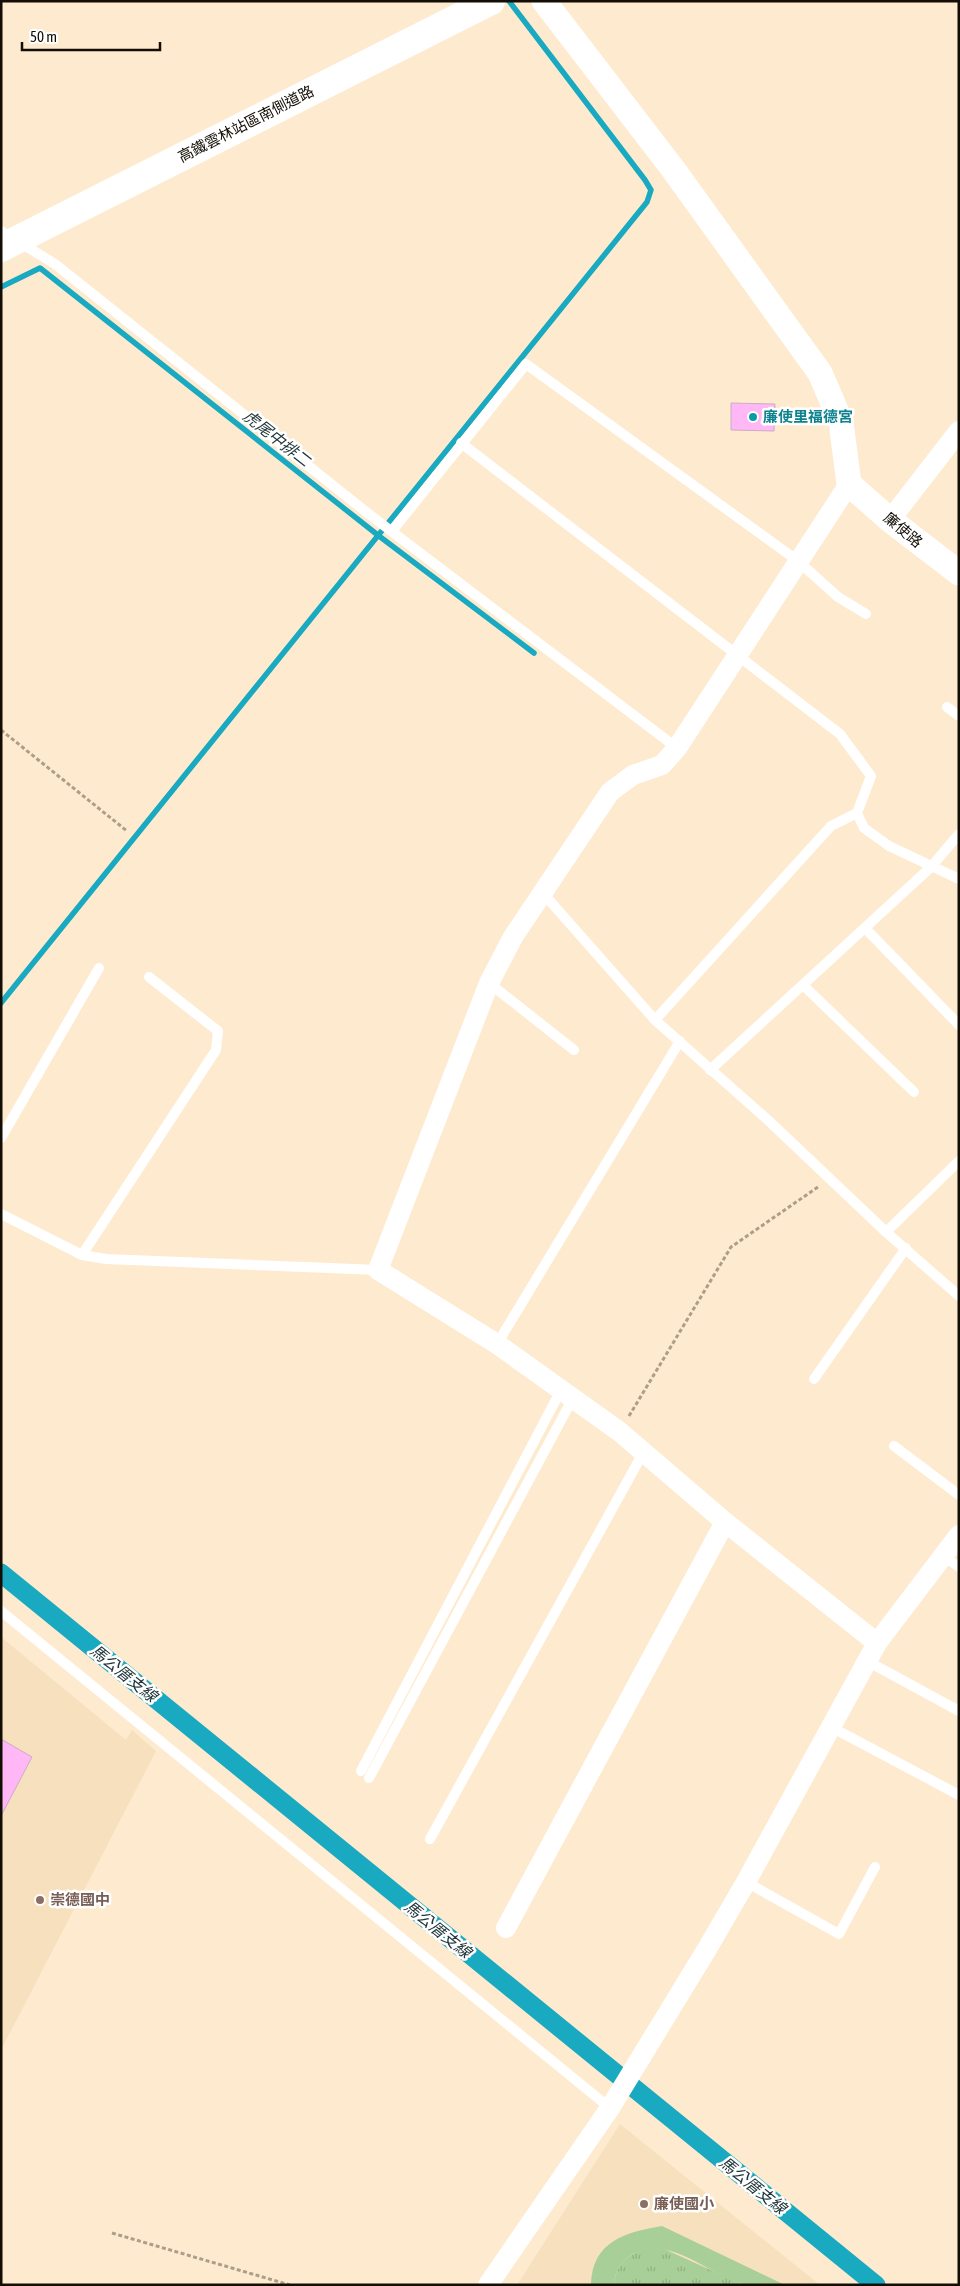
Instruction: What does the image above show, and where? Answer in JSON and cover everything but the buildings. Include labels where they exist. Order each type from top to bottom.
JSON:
[{"type":"main road","name":"高鐵雲林站區南側道路","points":[[6,240],[491,1]]},
{"type":"street","points":[[544,1],[673,169],[820,373],[841,422],[849,484],[735,655],[676,748],[662,765],[633,775],[610,792],[513,937],[489,983],[378,1270],[497,1344],[620,1432],[725,1522],[877,1643]]},
{"type":"street","points":[[890,520],[959,431]]},
{"type":"street","name":"廉使路","points":[[849,484],[890,520],[959,574]]},
{"type":"street","points":[[506,1928],[725,1522]]},
{"type":"street","points":[[488,2285],[641,2056],[746,1882],[877,1643],[951,1561],[959,1535]]},
{"type":"lane","points":[[6,240],[55,264],[392,532],[676,748]]},
{"type":"lane","points":[[392,532],[460,443],[526,364],[798,561],[838,597],[866,614]]},
{"type":"lane","points":[[460,443],[735,655],[787,692],[845,741],[871,776],[857,812],[831,826],[655,1020]]},
{"type":"lane","points":[[947,707],[959,716]]},
{"type":"lane","points":[[857,812],[864,828],[889,846],[959,879]]},
{"type":"lane","points":[[710,1070],[931,867],[952,845],[959,834]]},
{"type":"lane","points":[[542,892],[655,1020],[769,1121],[886,1232],[959,1296]]},
{"type":"lane","points":[[865,928],[959,1025]]},
{"type":"lane","points":[[1,1138],[99,968]]},
{"type":"lane","points":[[82,1255],[216,1050],[218,1031],[149,977]]},
{"type":"lane","points":[[489,983],[574,1050]]},
{"type":"lane","points":[[803,985],[914,1092]]},
{"type":"lane","points":[[497,1344],[680,1041]]},
{"type":"lane","points":[[886,1232],[959,1161]]},
{"type":"lane","points":[[1,1214],[82,1255],[106,1259],[378,1270]]},
{"type":"lane","points":[[814,1379],[906,1248]]},
{"type":"lane","points":[[365,1775],[567,1394]]},
{"type":"lane","points":[[894,1446],[959,1495]]},
{"type":"lane","points":[[430,1839],[643,1453]]},
{"type":"lane","points":[[1,1611],[612,2102]]},
{"type":"lane","points":[[867,1661],[959,1710]]},
{"type":"lane","points":[[831,1726],[959,1795]]},
{"type":"lane","points":[[746,1882],[839,1934],[875,1867]]},
{"type":"path","points":[[1,730],[127,831]]},
{"type":"path","points":[[620,1432],[731,1247],[829,1179]]},
{"type":"path","points":[[112,2233],[290,2285]]},
{"type":"shaded area","name":"崇德國中","points":[[1,1637],[126,1740],[132,1730],[156,1751],[1,2050]]},
{"type":"shaded area","name":"廉使國小","points":[[620,2124],[820,2285],[517,2285]]},
{"type":"green space","points":[[662,2226],[785,2285],[743,2284],[675,2252],[647,2249],[633,2254],[625,2260],[619,2267],[614,2285],[591,2285],[597,2258],[613,2241],[649,2228]]},
{"type":"green space","points":[[644,2248],[662,2248],[744,2285],[614,2285],[619,2266],[627,2258]]},
{"type":"waterway","points":[[1,1003],[647,202],[651,190],[645,180],[509,1]]},
{"type":"waterway","name":"虎尾中排二","points":[[1,287],[40,268],[379,536],[534,653]]},
{"type":"waterway","name":"馬公厝支線","points":[[1,1573],[876,2285]]},
{"type":"place","name":"廉使里福德宮","points":[[753,417]]},
{"type":"place","name":"崇德國中","points":[[40,1900]]},
{"type":"place","name":"廉使國小","points":[[644,2204]]}]
